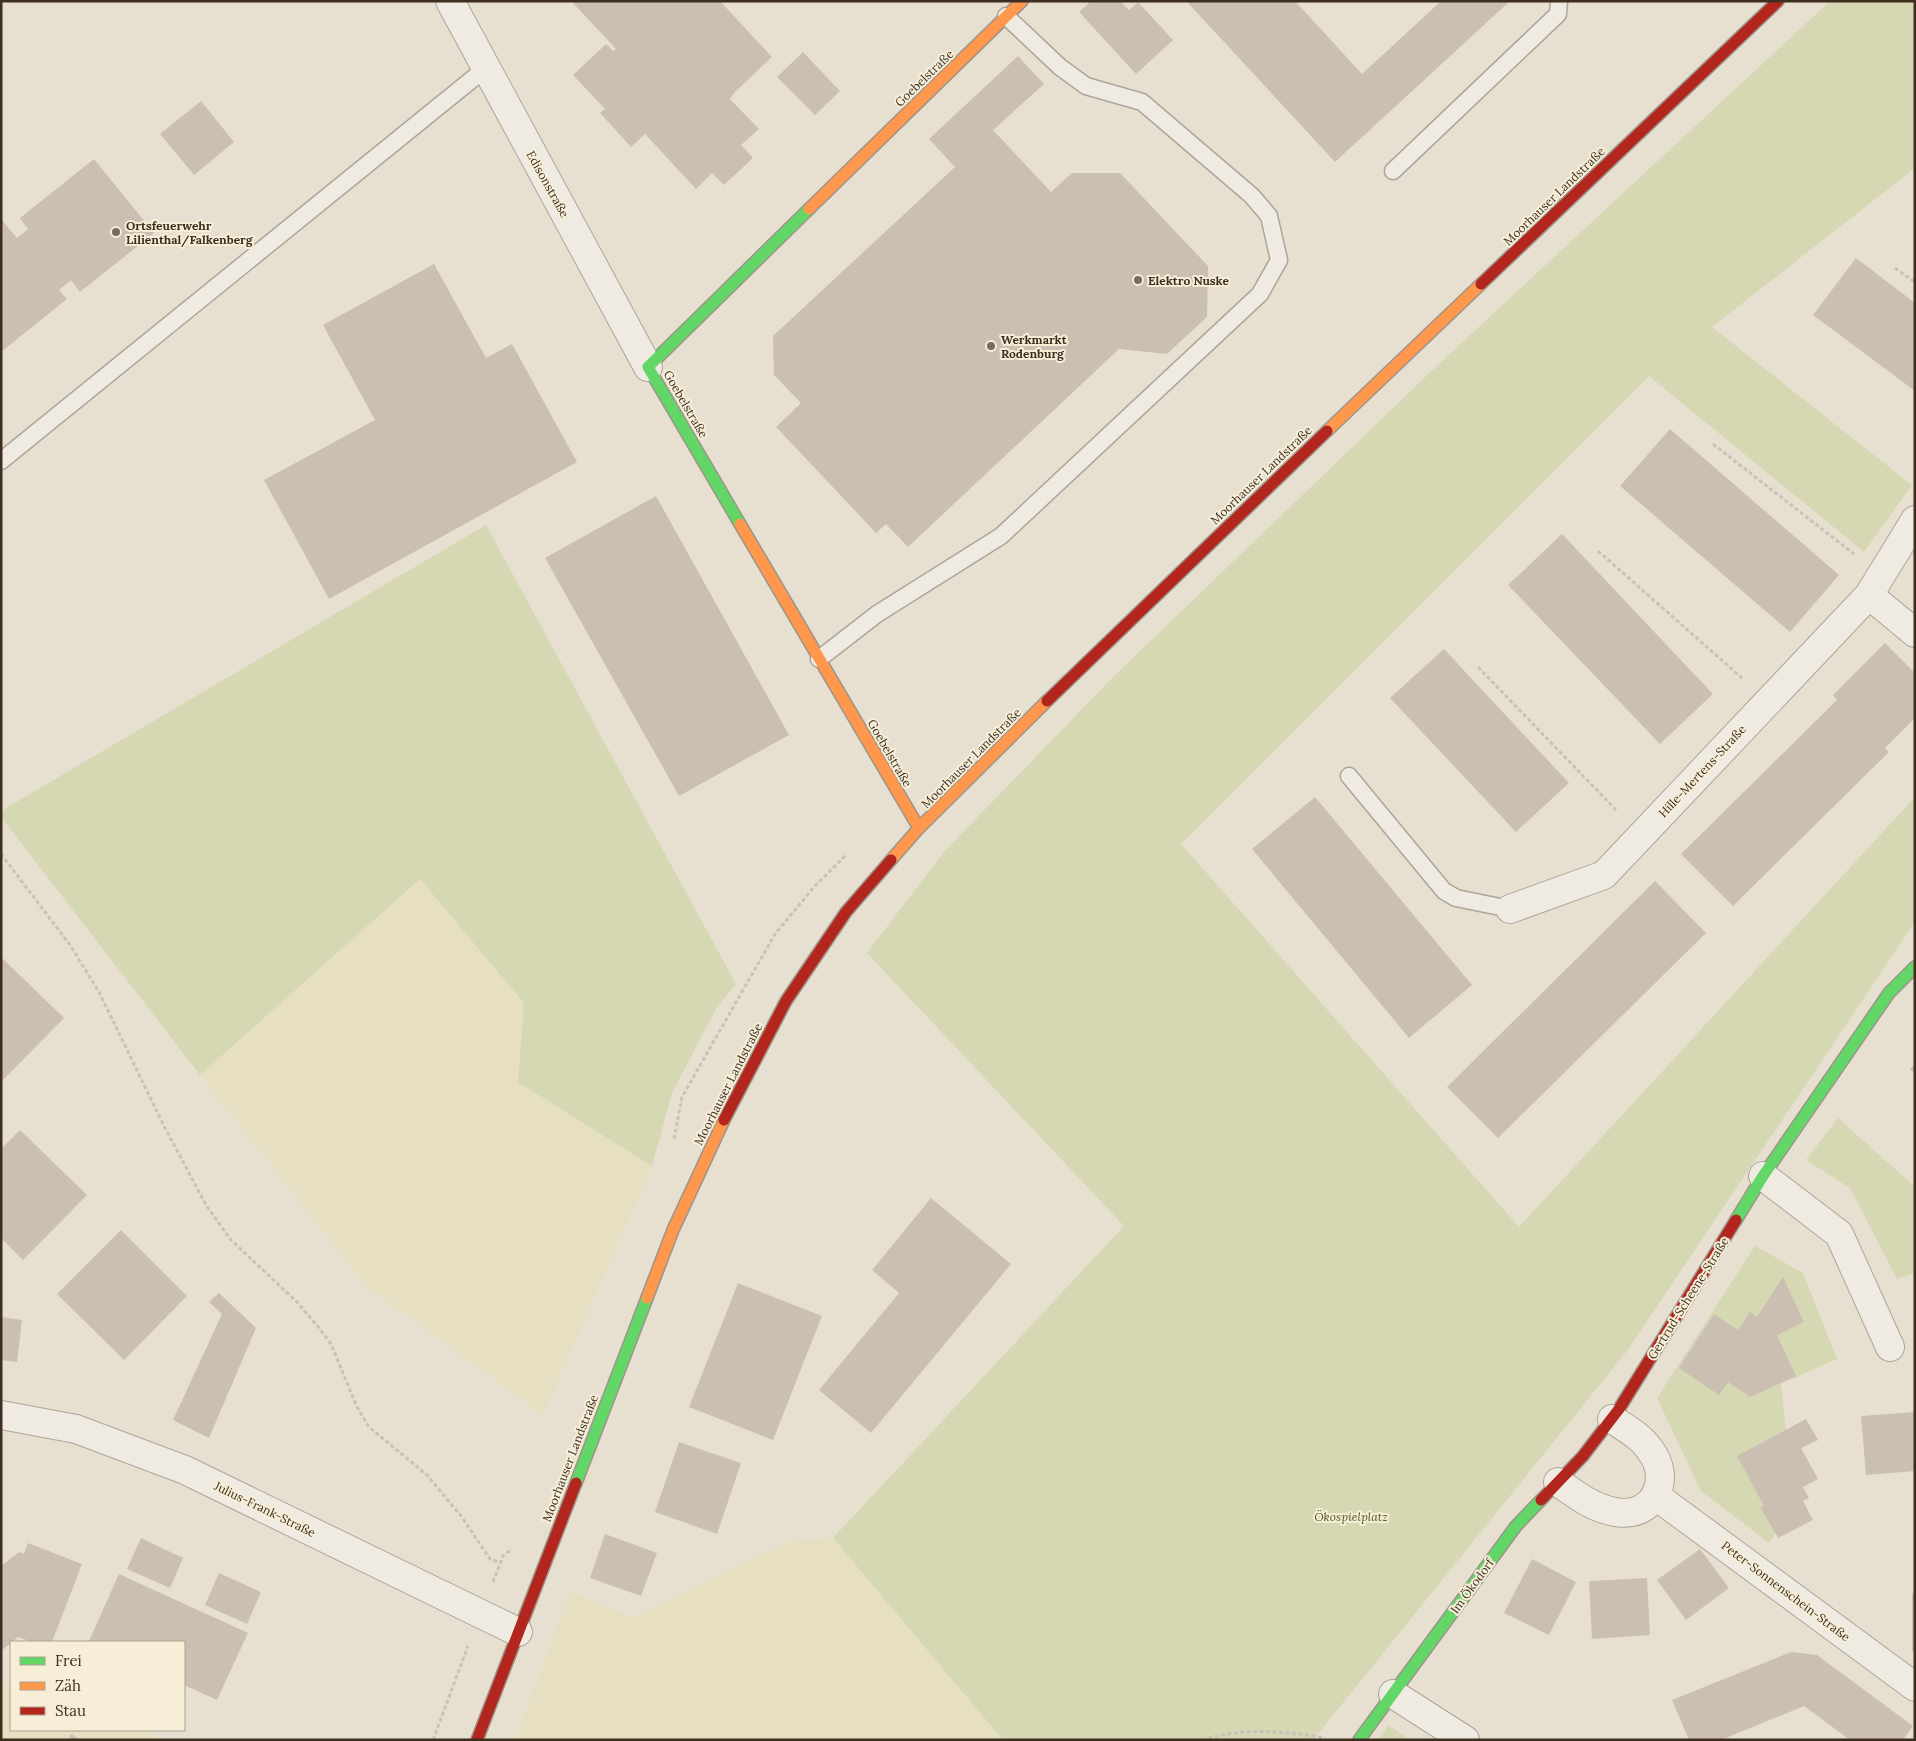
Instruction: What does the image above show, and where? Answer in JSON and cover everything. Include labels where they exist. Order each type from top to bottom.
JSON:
[{"type":"street","name":"Edisonstraße","points":[[450,1],[648,366]]},
{"type":"street","name":"Goebelstraße","points":[[919,828],[648,366],[1022,1]]},
{"type":"street","name":"Moorhauser Landstraße","points":[[477,1740],[673,1230],[732,1102],[786,1001],[846,912],[919,828],[1144,606],[1778,1]]},
{"type":"street","name":"Hille-Mertens-Straße","points":[[1510,909],[1604,875],[1875,585],[1915,520]]},
{"type":"street","points":[[1875,585],[1915,633]]},
{"type":"street","name":"Gertrud-Scheene-Straße","points":[[1558,1482],[1583,1456],[1612,1419],[1763,1176],[1889,993],[1915,967]]},
{"type":"street","points":[[1763,1176],[1839,1234],[1890,1347]]},
{"type":"street","name":"Julius-Frank-Straße","points":[[1,1415],[76,1430],[184,1470],[518,1632]]},
{"type":"street","points":[[1558,1482],[1598,1508],[1617,1512],[1635,1512],[1646,1506],[1656,1496],[1659,1485],[1659,1468],[1652,1451],[1642,1440],[1612,1419]]},
{"type":"street","name":"Im Ökodorf","points":[[1359,1740],[1516,1526],[1558,1482]]},
{"type":"street","name":"Peter-Sonnenschein-Straße","points":[[1656,1496],[1915,1687]]},
{"type":"street","points":[[1393,1694],[1465,1740]]},
{"type":"lane","points":[[1393,171],[1558,14],[1559,1]]},
{"type":"lane","points":[[819,659],[877,614],[1002,536],[1260,294],[1280,260],[1268,216],[1252,196],[1142,102],[1086,86],[1060,67],[1006,16]]},
{"type":"lane","points":[[1,461],[486,68]]},
{"type":"lane","points":[[1349,776],[1444,891],[1456,898],[1510,909]]},
{"type":"path","points":[[1895,268],[1915,282]]},
{"type":"path","points":[[1713,444],[1875,585]]},
{"type":"path","points":[[1598,551],[1768,701]]},
{"type":"path","points":[[1478,667],[1641,836]]},
{"type":"path","points":[[673,1145],[682,1097],[775,934],[814,887],[847,853]]},
{"type":"path","points":[[1,854],[70,946],[99,992],[167,1131],[206,1205],[231,1240],[298,1303],[331,1344],[357,1406],[370,1427],[427,1475],[461,1516],[490,1559],[500,1563]]},
{"type":"path","points":[[432,1740],[503,1556],[518,1545]]},
{"type":"path","points":[[1202,1740],[1222,1734],[1281,1731],[1326,1738]]},
{"type":"shaded area","points":[[420,879],[524,1003],[518,1082],[652,1166],[543,1415],[367,1287],[200,1075]]},
{"type":"shaded area","points":[[833,1538],[1003,1740],[515,1740],[570,1592],[635,1617],[787,1542]]},
{"type":"shaded area","points":[[10,1681],[10,1731],[145,1731],[162,1740],[1,1740],[1,1687]]},
{"type":"green space","name":"Ökospielplatz","points":[[1830,1],[1915,1],[1915,168],[1712,327],[1912,485],[1864,552],[1649,376],[1181,844],[1519,1227],[1915,797],[1915,922],[1627,1351],[1313,1740],[1003,1740],[833,1538],[1124,1226],[867,953],[943,853],[1114,676],[1441,362]]},
{"type":"green space","points":[[486,525],[736,984],[717,1007],[672,1093],[652,1166],[518,1082],[524,1003],[420,879],[200,1075],[1,817],[1,811]]},
{"type":"green space","points":[[1838,1118],[1915,1187],[1915,1273],[1897,1279],[1850,1188],[1806,1160]]},
{"type":"green space","points":[[1755,1246],[1803,1273],[1837,1359],[1781,1384],[1794,1505],[1769,1543],[1701,1491],[1657,1398]]},
{"type":"green space","points":[[1388,1725],[1410,1740],[1379,1740]]},
{"type":"building","points":[[571,1],[720,1],[772,57],[730,99],[759,129],[741,145],[753,158],[724,185],[712,173],[696,189],[645,134],[631,147],[600,113],[605,109],[573,75],[606,44],[613,51],[616,49]]},
{"type":"building","points":[[1091,1],[1120,1],[1129,10],[1138,2],[1173,40],[1136,74],[1079,12]]},
{"type":"building","points":[[1190,1],[1295,1],[1362,74],[1441,1],[1510,1],[1335,162],[1188,3]]},
{"type":"building","points":[[803,52],[840,91],[815,115],[777,77]]},
{"type":"building","points":[[1018,56],[1044,84],[993,130],[1051,192],[1072,173],[1120,173],[1208,266],[1207,317],[1167,354],[1119,349],[908,547],[886,524],[876,533],[776,427],[801,403],[774,375],[773,336],[955,167],[929,139]]},
{"type":"building","points":[[201,101],[234,142],[194,175],[160,134]]},
{"type":"building","points":[[94,159],[154,233],[80,292],[71,280],[59,290],[67,299],[1,352],[1,219],[17,238],[28,229],[20,218]]},
{"type":"building","points":[[1856,258],[1915,303],[1915,391],[1813,315]]},
{"type":"building","points":[[434,264],[486,358],[512,344],[577,462],[329,599],[264,480],[375,420],[323,325]]},
{"type":"building","points":[[1670,429],[1839,575],[1790,632],[1620,486]]},
{"type":"building","points":[[656,496],[789,735],[679,796],[545,558]]},
{"type":"building","points":[[1562,534],[1713,694],[1660,744],[1508,585]]},
{"type":"building","points":[[1885,643],[1915,673],[1915,718],[1885,748],[1889,752],[1733,906],[1681,854],[1837,700],[1833,695]]},
{"type":"building","points":[[1444,649],[1569,783],[1516,832],[1390,698]]},
{"type":"building","points":[[1315,797],[1472,985],[1409,1038],[1252,849]]},
{"type":"building","points":[[1655,881],[1706,933],[1498,1138],[1447,1087]]},
{"type":"building","points":[[1,957],[64,1018],[1,1082]]},
{"type":"building","points":[[1915,1064],[1915,1074],[1910,1069]]},
{"type":"building","points":[[20,1130],[87,1195],[23,1260],[1,1238],[1,1149]]},
{"type":"building","points":[[931,1198],[1011,1264],[871,1433],[819,1390],[899,1293],[872,1270]]},
{"type":"building","points":[[121,1230],[187,1296],[124,1360],[57,1294]]},
{"type":"building","points":[[1783,1277],[1804,1322],[1777,1335],[1796,1376],[1750,1397],[1728,1382],[1719,1395],[1679,1368],[1714,1314],[1738,1330],[1750,1312],[1757,1317]]},
{"type":"building","points":[[738,1283],[822,1316],[773,1440],[689,1407]]},
{"type":"building","points":[[219,1293],[256,1328],[209,1438],[173,1420],[222,1314],[209,1302]]},
{"type":"building","points":[[1,1317],[22,1320],[17,1362],[1,1360]]},
{"type":"building","points":[[1915,1412],[1915,1471],[1866,1475],[1861,1416]]},
{"type":"building","points":[[1806,1419],[1818,1440],[1801,1448],[1818,1479],[1803,1487],[1809,1498],[1803,1501],[1813,1520],[1778,1538],[1761,1508],[1764,1506],[1737,1456]]},
{"type":"building","points":[[679,1442],[741,1463],[717,1534],[655,1512]]},
{"type":"building","points":[[605,1534],[657,1553],[641,1596],[590,1578]]},
{"type":"building","points":[[141,1538],[183,1558],[170,1588],[127,1569]]},
{"type":"building","points":[[28,1543],[82,1564],[52,1641],[29,1641],[18,1637],[10,1641],[10,1644],[1,1651],[1,1566],[19,1552],[24,1554]]},
{"type":"building","points":[[1700,1549],[1729,1588],[1686,1620],[1657,1580]]},
{"type":"building","points":[[1532,1559],[1576,1582],[1549,1635],[1504,1613]]},
{"type":"building","points":[[219,1573],[261,1592],[247,1624],[205,1605]]},
{"type":"building","points":[[119,1574],[248,1633],[217,1700],[185,1685],[185,1641],[89,1641]]},
{"type":"building","points":[[1647,1578],[1650,1635],[1592,1639],[1589,1581]]},
{"type":"building","points":[[1912,1593],[1915,1593],[1915,1651],[1912,1651]]},
{"type":"building","points":[[1791,1652],[1817,1655],[1913,1726],[1903,1740],[1850,1740],[1804,1706],[1721,1740],[1689,1740],[1672,1700]]},
{"type":"building","points":[[71,1734],[81,1740],[68,1740]]},
{"type":"traffic: fast","points":[[740,524],[648,367],[809,209]]},
{"type":"traffic: fast","points":[[1736,1220],[1763,1176],[1889,993],[1915,967]]},
{"type":"traffic: fast","points":[[576,1483],[647,1298]]},
{"type":"traffic: fast","points":[[1359,1740],[1516,1526],[1541,1500]]},
{"type":"traffic: slow","points":[[809,209],[1022,1]]},
{"type":"traffic: slow","points":[[1327,431],[1481,284]]},
{"type":"traffic: slow","points":[[740,524],[919,828]]},
{"type":"traffic: slow","points":[[891,860],[919,828],[1047,701]]},
{"type":"traffic: slow","points":[[647,1298],[673,1230],[724,1120]]},
{"type":"traffic: jam","points":[[1481,284],[1778,1]]},
{"type":"traffic: jam","points":[[1047,701],[1327,431]]},
{"type":"traffic: jam","points":[[724,1120],[786,1001],[846,912],[891,860]]},
{"type":"traffic: jam","points":[[1541,1500],[1583,1456],[1619,1409],[1736,1220]]},
{"type":"traffic: jam","points":[[477,1740],[576,1483]]},
{"type":"place","name":"Ortsfeuerwehr Lilienthal/Falkenberg","points":[[116,232]]},
{"type":"place","name":"Elektro Nuske","points":[[1138,280]]},
{"type":"place","name":"Werkmarkt Rodenburg","points":[[991,346]]}]
